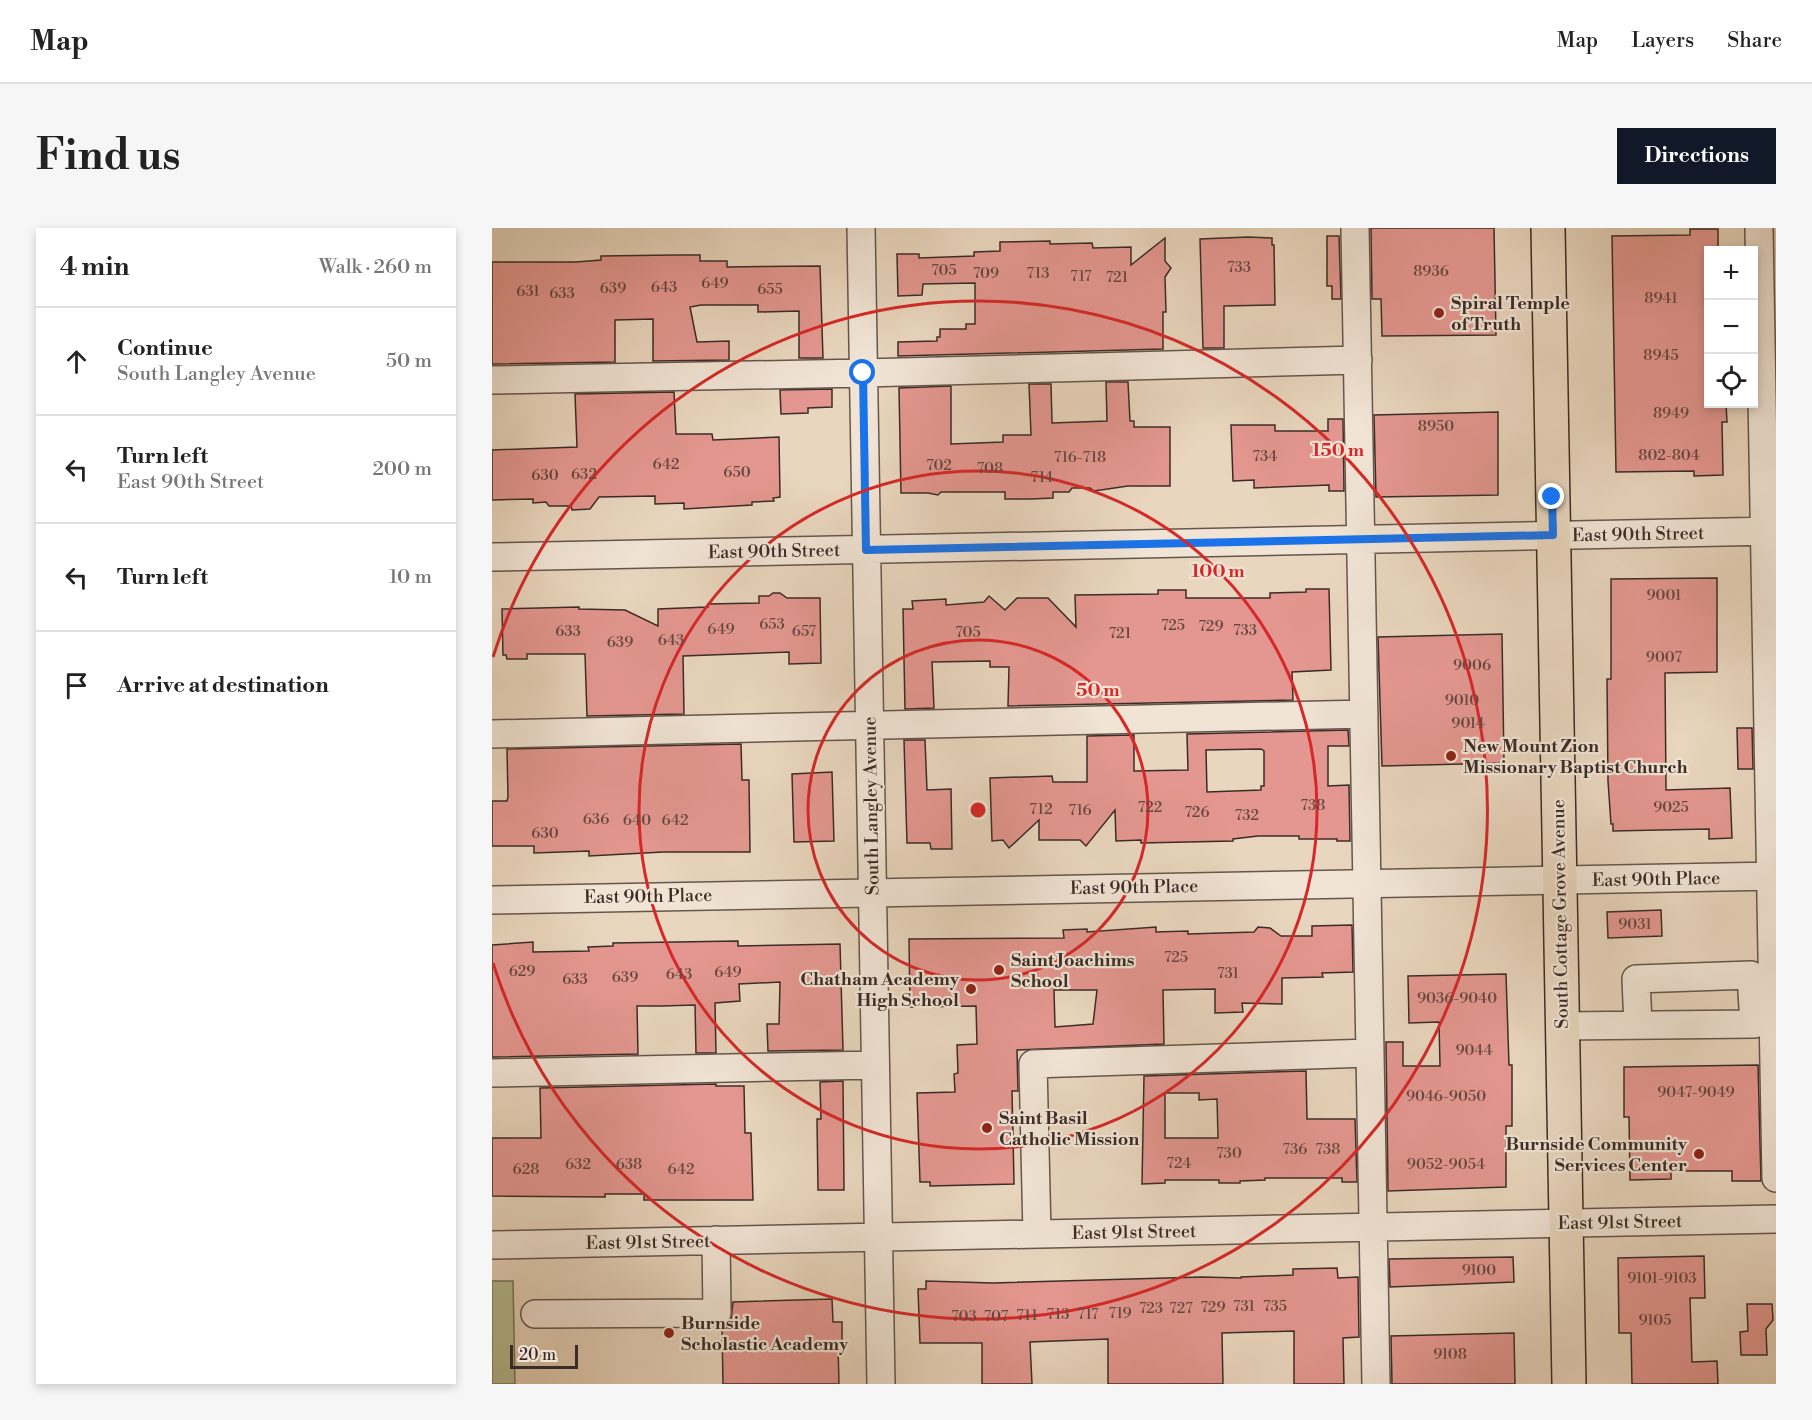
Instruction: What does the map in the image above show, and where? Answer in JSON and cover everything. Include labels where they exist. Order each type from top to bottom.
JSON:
[{"type":"main road","name":"South Cottage Grove Avenue","points":[[1548,228],[1569,1384]]},
{"type":"street","name":"South Langley Avenue","points":[[861,228],[881,1384]]},
{"type":"street","points":[[1355,228],[1376,1384]]},
{"type":"street","points":[[1759,228],[1769,352],[1776,1178]]},
{"type":"street","points":[[492,380],[1358,360]]},
{"type":"street","name":"East 90th Street","points":[[492,557],[1770,531]]},
{"type":"street","points":[[492,734],[1364,714]]},
{"type":"street","name":"East 90th Place","points":[[492,900],[872,891],[1773,876]]},
{"type":"street","points":[[1562,1026],[1638,1025]]},
{"type":"street","points":[[1037,1234],[1033,1064],[1370,1053]]},
{"type":"street","points":[[492,1073],[875,1065]]},
{"type":"street","name":"East 91st Street","points":[[492,1245],[1776,1219]]},
{"type":"street","points":[[535,1314],[717,1313],[716,1240]]},
{"type":"green space","points":[[492,1281],[513,1281],[515,1384],[492,1384]]},
{"type":"building","points":[[1371,228],[1494,228],[1496,335],[1382,336],[1381,299],[1372,299]]},
{"type":"building","points":[[1690,229],[1718,229],[1718,246],[1704,246],[1704,408],[1726,408],[1727,422],[1722,422],[1723,475],[1694,476],[1694,471],[1616,472],[1612,236],[1690,235]]},
{"type":"building","points":[[1327,236],[1339,236],[1341,299],[1332,299],[1332,286],[1327,286]]},
{"type":"building","points":[[1165,238],[1165,261],[1171,268],[1165,277],[1166,312],[1163,312],[1163,349],[898,356],[898,342],[937,341],[937,337],[940,337],[940,329],[966,329],[966,324],[975,324],[975,283],[923,284],[922,295],[898,296],[897,254],[919,254],[919,258],[974,256],[974,252],[1000,251],[1000,242],[1050,241],[1050,244],[1092,243],[1093,248],[1131,247],[1131,265]]},
{"type":"building","points":[[1272,238],[1275,305],[1224,306],[1224,348],[1203,348],[1200,239]]},
{"type":"building","points":[[700,255],[700,261],[727,261],[727,267],[820,266],[823,358],[799,358],[799,311],[758,312],[758,305],[701,305],[690,307],[697,342],[729,341],[729,360],[653,361],[653,319],[615,320],[615,362],[492,364],[492,262],[576,262],[601,260],[601,256]]},
{"type":"building","points":[[1106,382],[1128,382],[1130,421],[1134,421],[1134,427],[1170,427],[1170,486],[1128,486],[1094,491],[1090,488],[1072,488],[1069,492],[1053,492],[1053,498],[1031,499],[1005,499],[1005,492],[941,492],[938,495],[901,493],[899,388],[951,386],[951,444],[1003,442],[1003,435],[1031,435],[1029,384],[1051,384],[1052,423],[1107,421]]},
{"type":"building","points":[[832,389],[832,407],[808,408],[808,413],[781,414],[780,390]]},
{"type":"building","points":[[674,392],[676,434],[712,434],[713,440],[779,437],[780,497],[773,498],[774,501],[752,502],[752,505],[684,509],[684,503],[655,504],[655,496],[599,497],[590,509],[572,510],[571,506],[549,506],[546,502],[533,503],[533,499],[492,500],[492,450],[577,447],[575,394]]},
{"type":"building","points":[[1498,412],[1498,495],[1376,497],[1374,415]]},
{"type":"building","points":[[1328,419],[1343,419],[1344,491],[1329,491],[1329,485],[1254,488],[1254,480],[1233,481],[1231,425],[1275,425],[1275,431],[1328,431]]},
{"type":"building","points":[[1717,578],[1717,672],[1665,673],[1666,790],[1730,788],[1732,838],[1709,839],[1709,829],[1613,831],[1608,781],[1607,679],[1611,679],[1611,579]]},
{"type":"building","points":[[1306,589],[1329,589],[1331,670],[1292,672],[1293,700],[1008,706],[1009,667],[990,667],[990,661],[932,662],[934,708],[905,709],[903,609],[913,609],[912,601],[946,599],[946,605],[984,602],[989,596],[1005,610],[1017,598],[1048,598],[1076,627],[1075,595],[1158,594],[1158,590],[1186,590],[1186,598],[1270,598],[1270,593],[1306,592]]},
{"type":"building","points":[[773,593],[780,593],[787,598],[820,598],[821,663],[789,664],[789,652],[683,656],[684,714],[587,716],[585,654],[527,654],[527,659],[507,659],[506,655],[503,655],[502,609],[579,607],[579,609],[625,610],[658,626],[658,609],[708,607],[708,604],[759,603],[759,596],[769,596]]},
{"type":"building","points":[[1502,634],[1504,763],[1382,766],[1378,637]]},
{"type":"building","points":[[1737,728],[1752,728],[1753,769],[1738,769]]},
{"type":"building","points":[[1348,730],[1349,746],[1328,746],[1328,786],[1349,785],[1350,841],[1299,839],[1299,836],[1258,836],[1233,839],[1233,841],[1141,843],[1141,840],[1116,841],[1115,810],[1086,846],[1080,840],[1039,840],[1039,820],[1009,848],[1003,840],[992,841],[990,778],[1052,776],[1053,782],[1087,782],[1087,736],[1134,735],[1134,771],[1188,770],[1187,734]],"holes":[[[1261,749],[1264,751],[1264,786],[1261,786],[1261,790],[1207,792],[1206,750]]]},
{"type":"building","points":[[904,740],[925,740],[927,790],[951,789],[952,849],[931,849],[930,843],[907,843]]},
{"type":"building","points":[[741,744],[742,780],[749,780],[750,852],[663,852],[589,856],[589,851],[534,853],[534,846],[492,846],[492,801],[507,801],[508,797],[507,749]]},
{"type":"building","points":[[832,772],[834,841],[794,842],[792,774]]},
{"type":"building","points":[[1661,910],[1662,936],[1608,938],[1607,912]]},
{"type":"building","points":[[1352,925],[1353,972],[1322,973],[1323,977],[1282,978],[1282,1004],[1242,1003],[1243,1012],[1215,1013],[1215,989],[1163,990],[1164,1044],[1017,1050],[1018,1091],[1012,1091],[1014,1184],[930,1186],[930,1182],[920,1182],[917,1093],[955,1092],[954,1074],[958,1073],[957,1045],[977,1044],[976,1006],[910,1007],[909,939],[1064,938],[1063,930],[1087,929],[1087,932],[1156,927],[1156,932],[1188,931],[1188,934],[1254,932],[1258,927],[1270,928],[1281,936],[1312,936],[1312,926]],"holes":[[[1054,990],[1097,990],[1093,1024],[1055,1027]]]},
{"type":"building","points":[[738,941],[738,946],[840,944],[843,1050],[768,1051],[767,1024],[779,1024],[780,982],[739,984],[740,1001],[715,1003],[716,1053],[696,1053],[695,1005],[637,1006],[638,1054],[492,1057],[492,945],[533,942],[533,952],[589,951],[588,947],[613,946],[613,943]]},
{"type":"building","points":[[1506,974],[1509,1065],[1512,1065],[1512,1126],[1506,1126],[1506,1187],[1388,1191],[1386,1042],[1403,1042],[1403,1066],[1440,1066],[1439,1022],[1409,1023],[1408,976]]},
{"type":"building","points":[[1758,1065],[1761,1181],[1732,1181],[1732,1171],[1671,1171],[1671,1179],[1630,1180],[1629,1117],[1624,1117],[1624,1067]]},
{"type":"building","points":[[1306,1071],[1307,1119],[1355,1119],[1357,1182],[1342,1182],[1342,1178],[1265,1178],[1265,1180],[1240,1181],[1240,1183],[1219,1183],[1219,1180],[1165,1180],[1165,1183],[1142,1184],[1144,1076]],"holes":[[[1165,1093],[1199,1093],[1199,1100],[1217,1099],[1218,1138],[1165,1138]]]},
{"type":"building","points":[[843,1081],[844,1190],[818,1190],[817,1119],[821,1119],[820,1082]]},
{"type":"building","points":[[716,1084],[716,1086],[744,1086],[745,1133],[751,1133],[753,1200],[644,1200],[644,1194],[605,1194],[605,1197],[492,1196],[492,1138],[541,1138],[540,1088]]},
{"type":"building","points":[[1704,1256],[1705,1298],[1690,1298],[1692,1362],[1717,1361],[1718,1384],[1632,1384],[1631,1333],[1619,1333],[1618,1258]]},
{"type":"building","points":[[1513,1257],[1514,1282],[1390,1287],[1389,1259]]},
{"type":"building","points":[[1337,1268],[1338,1278],[1358,1277],[1359,1337],[1343,1338],[1344,1384],[1294,1384],[1294,1331],[1222,1333],[1223,1384],[1108,1384],[1108,1339],[1030,1342],[1032,1384],[982,1384],[982,1343],[920,1343],[918,1289],[926,1289],[926,1281],[993,1283],[1241,1278],[1293,1275],[1293,1269]]},
{"type":"building","points":[[832,1299],[833,1322],[842,1322],[842,1344],[838,1344],[839,1384],[723,1384],[722,1328],[731,1320],[733,1302]]},
{"type":"building","points":[[1747,1304],[1772,1304],[1773,1320],[1766,1329],[1767,1355],[1741,1355],[1740,1332],[1748,1331]]},
{"type":"building","points":[[1514,1333],[1515,1384],[1392,1384],[1391,1336]]},
{"type":"place","name":"Spiral Temple of Truth","points":[[1439,313]]},
{"type":"place","name":"New Mount Zion Missionary Baptist Church","points":[[1451,756]]},
{"type":"place","name":"Saint Joachims School","points":[[999,970]]},
{"type":"place","name":"Chatham Academy High School","points":[[971,989]]},
{"type":"place","name":"Saint Basil Catholic Mission","points":[[987,1128]]},
{"type":"place","name":"Burnside Community Services Center","points":[[1699,1154]]},
{"type":"place","name":"Burnside Scholastic Academy","points":[[669,1333]]},
{"type":"route","points":[[863,373],[866,550],[1553,535],[1552,497]]}]
